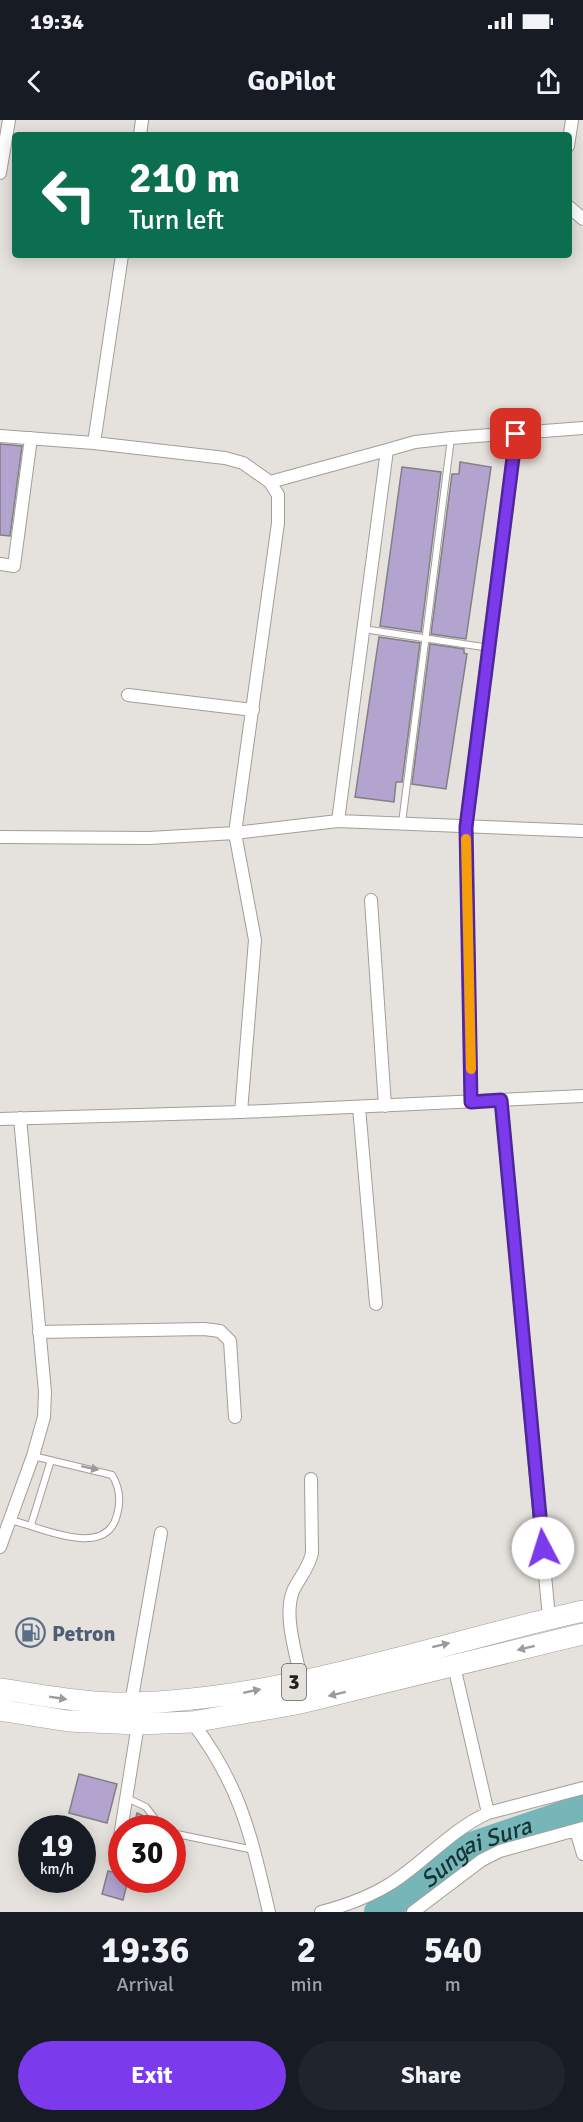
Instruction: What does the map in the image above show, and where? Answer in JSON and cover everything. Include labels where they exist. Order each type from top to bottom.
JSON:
[{"type":"highway","name":"3","points":[[0,1689],[86,1702],[131,1703],[240,1693],[583,1611]]},
{"type":"highway","name":"3","points":[[0,1710],[68,1721],[138,1724],[192,1722],[296,1704],[583,1634]]},
{"type":"street","points":[[0,173],[9,120]]},
{"type":"street","points":[[94,442],[122,258]]},
{"type":"street","points":[[270,482],[415,442],[583,428]]},
{"type":"street","points":[[471,1102],[466,827],[516,434]]},
{"type":"street","points":[[0,436],[94,442],[225,458],[257,471],[270,482],[278,495],[280,507],[236,833],[255,940],[241,1112]]},
{"type":"street","points":[[0,564],[14,566],[31,438]]},
{"type":"street","points":[[338,822],[387,450]]},
{"type":"street","points":[[128,695],[253,710]]},
{"type":"street","points":[[0,837],[149,838],[236,833],[338,822],[583,831]]},
{"type":"street","points":[[371,900],[385,1106]]},
{"type":"street","points":[[0,1119],[241,1112],[583,1096]]},
{"type":"street","points":[[501,1100],[549,1618]]},
{"type":"street","points":[[359,1107],[376,1304]]},
{"type":"street","points":[[0,1547],[33,1456],[44,1417],[39,1332],[20,1118]]},
{"type":"street","points":[[39,1332],[204,1329],[220,1331],[230,1341],[234,1417]]},
{"type":"street","points":[[301,1680],[290,1617],[293,1593],[309,1564],[312,1553],[311,1479]]},
{"type":"street","points":[[131,1703],[161,1533]]},
{"type":"street","points":[[454,1665],[488,1813]]},
{"type":"street","points":[[192,1722],[211,1747],[233,1784],[254,1850],[269,1912]]},
{"type":"street","points":[[123,1815],[138,1724]]},
{"type":"street","points":[[321,1912],[362,1898],[390,1884],[452,1834],[488,1813],[583,1788]]},
{"type":"street","points":[[413,1912],[482,1860],[500,1851],[579,1829],[583,1854]]},
{"type":"lane","points":[[402,823],[451,438]]},
{"type":"lane","points":[[363,629],[490,648]]},
{"type":"lane","points":[[10,1520],[86,1540],[103,1537],[115,1522],[120,1501],[118,1488],[112,1475],[33,1456]]},
{"type":"lane","points":[[31,1525],[51,1460]]},
{"type":"lane","points":[[126,1797],[146,1807],[152,1815]]},
{"type":"lane","points":[[186,1836],[254,1850]]},
{"type":"building","points":[[0,444],[22,446],[10,536],[0,535]]},
{"type":"building","points":[[460,462],[491,467],[466,639],[431,634],[452,474],[459,474]]},
{"type":"building","points":[[402,467],[441,472],[421,632],[380,626]]},
{"type":"building","points":[[379,637],[420,643],[402,782],[396,782],[394,802],[355,797]]},
{"type":"building","points":[[430,644],[464,649],[464,653],[467,654],[446,789],[412,784]]},
{"type":"building","points":[[79,1774],[117,1784],[107,1823],[96,1820],[96,1815],[69,1813]]},
{"type":"building","points":[[108,1871],[108,1893],[125,1893],[123,1900],[102,1894]]},
{"type":"waterway","name":"Sungai Sura","points":[[377,1912],[412,1893],[468,1846],[583,1807]]},
{"type":"slow traffic","points":[[466,839],[471,983],[471,1069]]},
{"type":"place","name":"Petron","points":[[31,1633]]},
{"type":"route","points":[[516,434],[466,827],[471,983],[471,1102],[501,1100],[543,1548]]}]
